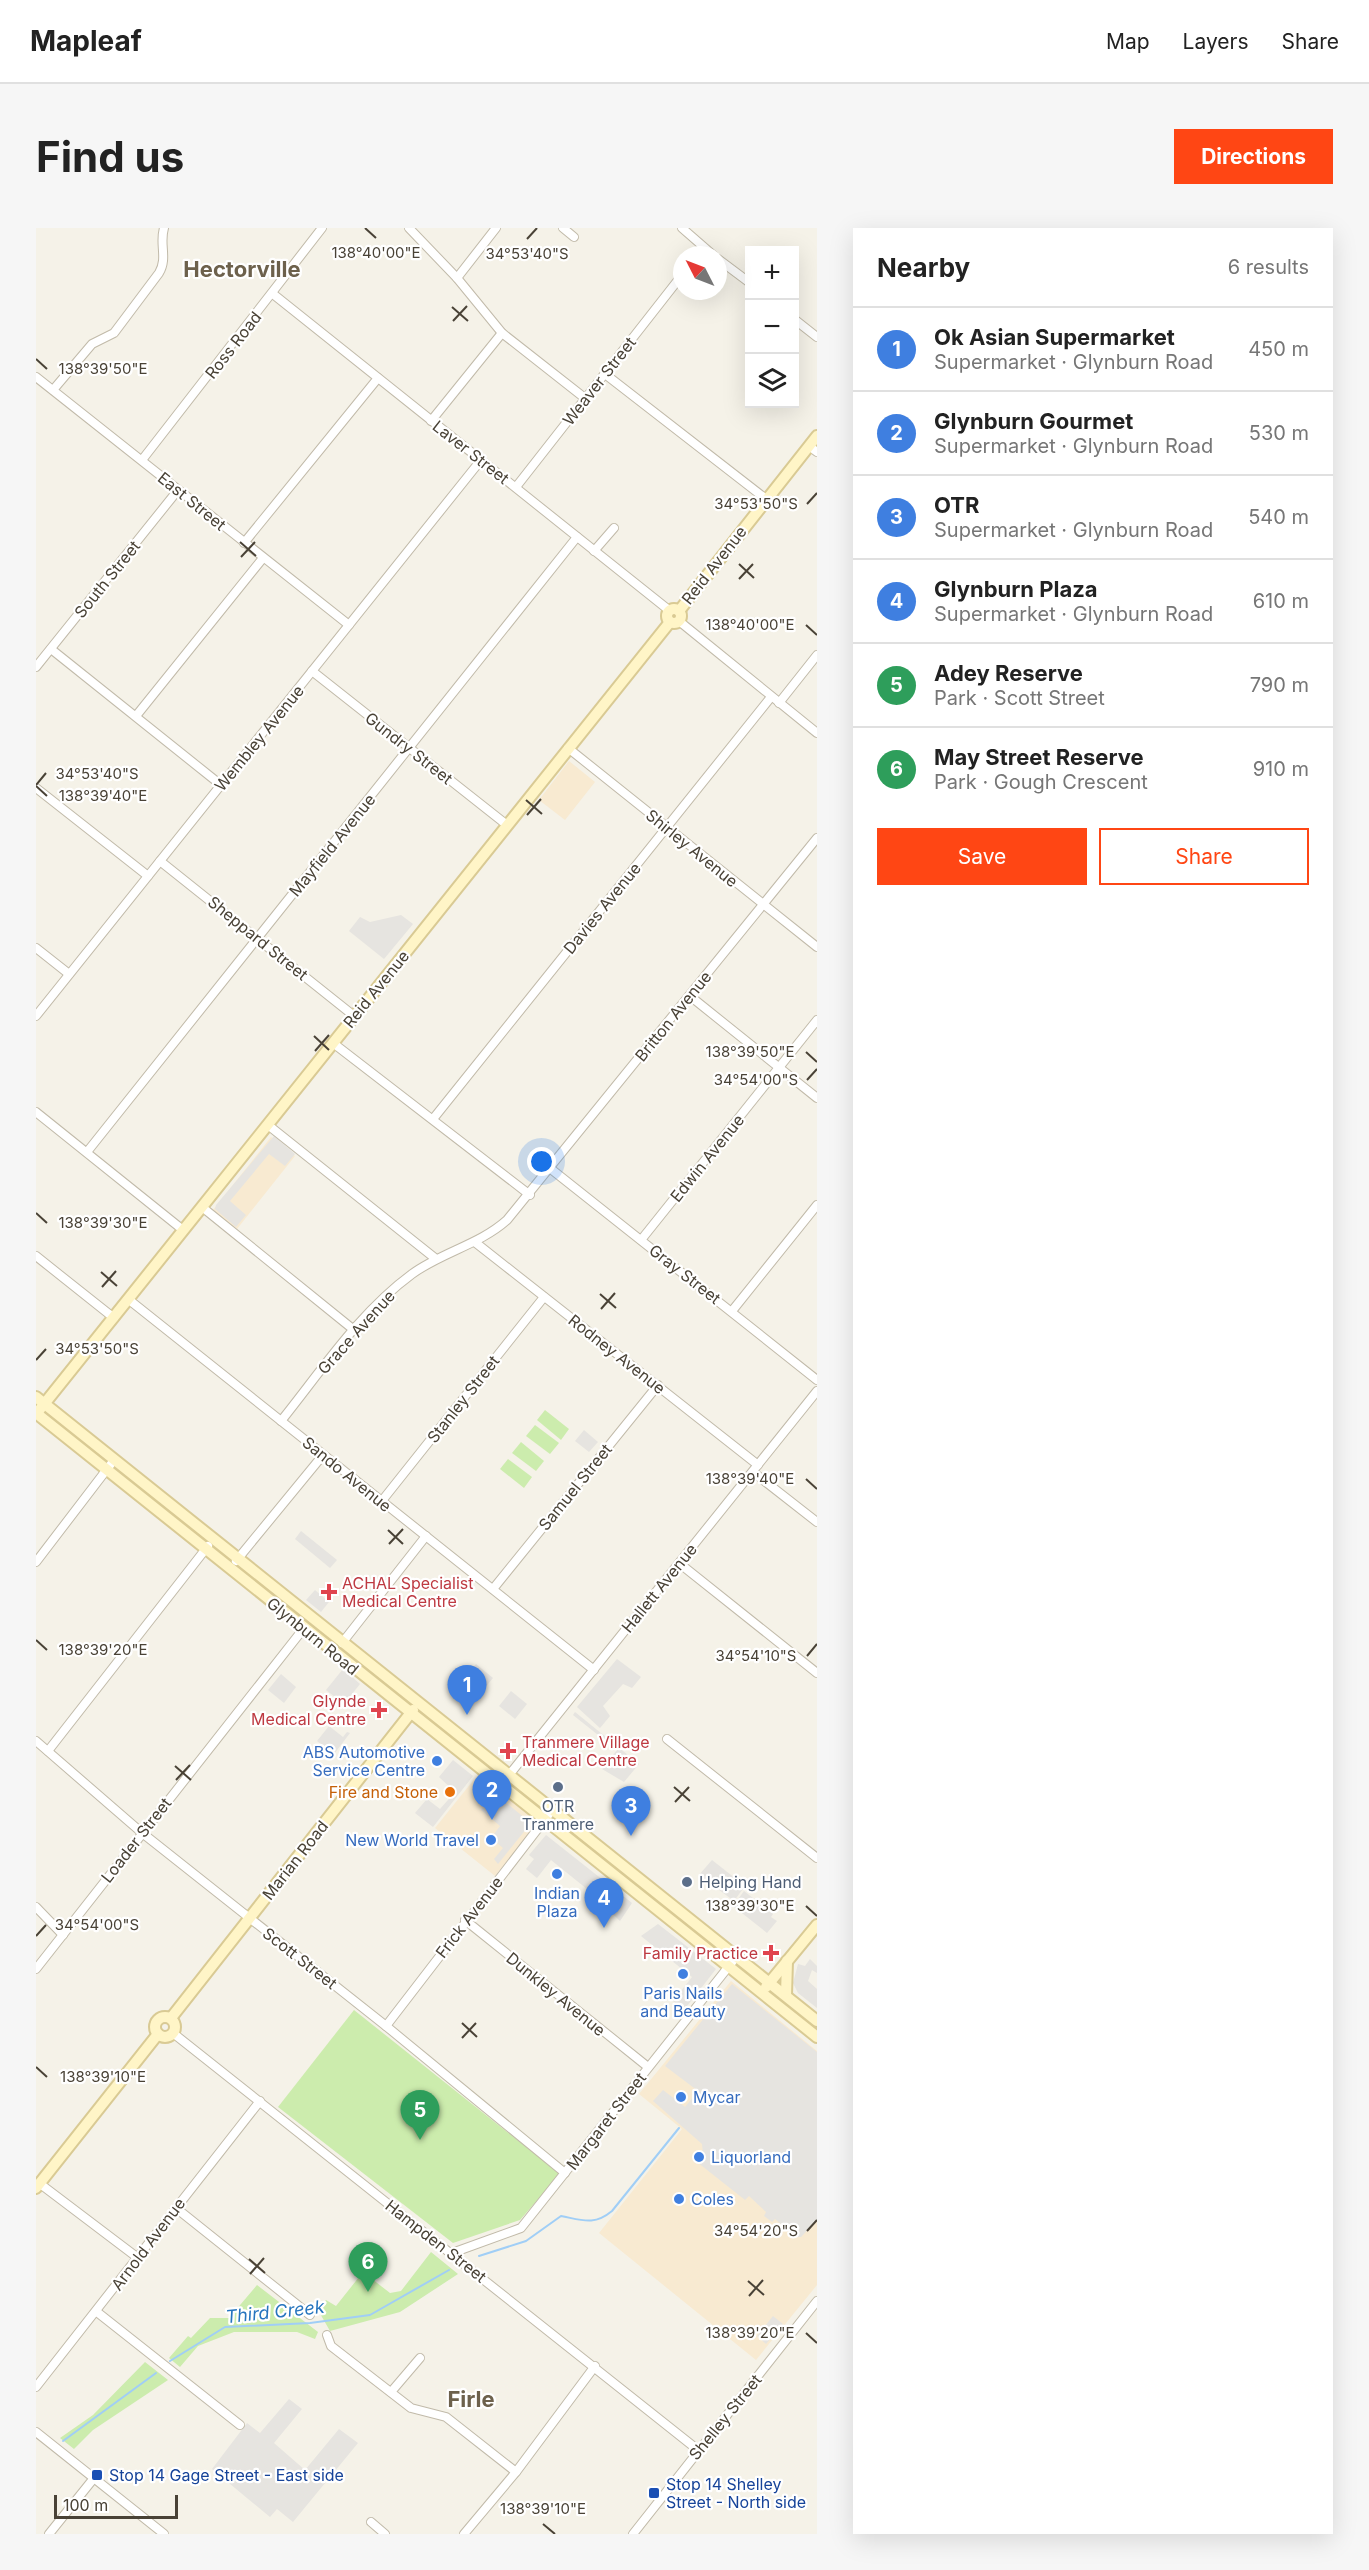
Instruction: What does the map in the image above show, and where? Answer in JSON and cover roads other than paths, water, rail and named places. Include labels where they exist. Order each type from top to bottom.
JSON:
[{"type":"main road","name":"Reid Avenue","points":[[37,1413],[40,1401],[114,1318],[766,499],[813,449],[817,436]]},
{"type":"main road","name":"Glynburn Road","points":[[40,1401],[817,2020]]},
{"type":"main road","name":"Glynburn Road","points":[[37,1413],[106,1471],[817,2037]]},
{"type":"main road","name":"Marian Road","points":[[171,2018],[419,1702]]},
{"type":"main road","points":[[578,1829],[579,1839],[595,1859]]},
{"type":"main road","points":[[761,1993],[817,1925]]},
{"type":"main road","points":[[786,1995],[787,1961]]},
{"type":"main road","points":[[38,2186],[158,2034],[156,2022],[163,2017],[171,2018],[176,2026],[173,2033],[165,2037],[158,2034]]},
{"type":"street","points":[[53,390],[92,344],[114,333],[159,273],[164,263],[162,235],[164,228]]},
{"type":"street","name":"Ross Road","points":[[142,460],[322,228]]},
{"type":"street","points":[[410,228],[457,278],[502,333],[586,399]]},
{"type":"street","points":[[457,278],[496,228]]},
{"type":"street","points":[[563,228],[574,237]]},
{"type":"street","points":[[682,228],[702,246]]},
{"type":"street","points":[[727,266],[745,280]]},
{"type":"street","name":"Weaver Street","points":[[516,487],[673,286]]},
{"type":"street","name":"Laver Street","points":[[273,294],[516,487],[817,733]]},
{"type":"street","points":[[799,322],[817,337]]},
{"type":"street","points":[[431,421],[502,333]]},
{"type":"street","points":[[605,374],[766,499]]},
{"type":"street","name":"East Street","points":[[36,376],[349,625]]},
{"type":"street","points":[[244,543],[378,378]]},
{"type":"street","name":"Wembley Avenue","points":[[36,1016],[481,460]]},
{"type":"street","name":"South Street","points":[[36,667],[178,490]]},
{"type":"street","points":[[594,551],[614,528]]},
{"type":"street","name":"Mayfield Avenue","points":[[87,1152],[577,537]]},
{"type":"street","points":[[136,716],[263,558]]},
{"type":"street","points":[[51,650],[221,785]]},
{"type":"street","points":[[779,703],[817,655]]},
{"type":"street","name":"Gundry Street","points":[[312,671],[507,825]]},
{"type":"street","name":"Davies Avenue","points":[[433,1119],[771,697]]},
{"type":"street","name":"Shirley Avenue","points":[[568,748],[817,947]]},
{"type":"street","points":[[36,788],[148,876]]},
{"type":"street","name":"Britton Avenue","points":[[530,1195],[817,838]]},
{"type":"street","name":"Sheppard Street","points":[[160,861],[354,1016]]},
{"type":"street","points":[[36,948],[69,974]]},
{"type":"street","points":[[690,996],[817,1098]]},
{"type":"street","name":"Edwin Avenue","points":[[641,1240],[817,1020]]},
{"type":"street","points":[[333,1042],[530,1195]]},
{"type":"street","points":[[36,1112],[183,1230]]},
{"type":"street","points":[[268,1125],[436,1259]]},
{"type":"street","name":"Gray Street","points":[[551,1169],[817,1380]]},
{"type":"street","name":"Grace Avenue","points":[[281,1421],[354,1330],[388,1293],[436,1259],[476,1243],[507,1220],[530,1195]]},
{"type":"street","points":[[732,1311],[817,1205]]},
{"type":"street","points":[[202,1207],[354,1330]]},
{"type":"street","name":"Rodney Avenue","points":[[476,1243],[658,1385],[817,1522]]},
{"type":"street","points":[[36,1256],[114,1318]]},
{"type":"street","name":"Stanley Street","points":[[381,1502],[544,1297]]},
{"type":"street","name":"Sando Avenue","points":[[128,1299],[594,1670]]},
{"type":"street","name":"Samuel Street","points":[[493,1589],[658,1385]]},
{"type":"street","name":"Hallett Avenue","points":[[501,1785],[817,1391]]},
{"type":"street","points":[[230,1569],[323,1455]]},
{"type":"street","points":[[36,1562],[114,1460]]},
{"type":"street","points":[[342,1642],[426,1536]]},
{"type":"street","points":[[48,1751],[213,1540]]},
{"type":"street","points":[[679,1563],[817,1673]]},
{"type":"street","name":"Loader Street","points":[[36,1969],[141,1832],[304,1629]]},
{"type":"street","points":[[667,1739],[817,1858]]},
{"type":"street","name":"Scott Street","points":[[36,1741],[141,1832],[386,2026],[565,2173]]},
{"type":"street","name":"Frick Avenue","points":[[386,2026],[465,1920],[553,1809]]},
{"type":"street","points":[[36,1906],[63,1935]]},
{"type":"street","name":"Dunkley Avenue","points":[[465,1920],[648,2067]]},
{"type":"street","name":"Margaret Street","points":[[452,2253],[520,2228],[737,1956]]},
{"type":"street","name":"Hampden Street","points":[[173,2033],[698,2450]]},
{"type":"street","name":"Arnold Avenue","points":[[36,2387],[260,2101]]},
{"type":"street","points":[[38,2186],[138,2258]]},
{"type":"street","points":[[176,2208],[310,2315]]},
{"type":"street","name":"Shelley Street","points":[[633,2534],[817,2301]]},
{"type":"street","points":[[97,2312],[240,2425]]},
{"type":"street","points":[[327,2335],[331,2346],[411,2408],[446,2416],[516,2472]]},
{"type":"street","points":[[391,2392],[420,2358]]},
{"type":"street","points":[[464,2534],[516,2472],[595,2366]]},
{"type":"street","points":[[36,2432],[164,2534]]},
{"type":"street","points":[[49,2534],[94,2478]]},
{"type":"street","points":[[371,2522],[385,2534]]},
{"type":"waterway","name":"Third Creek","points":[[479,2256],[526,2241],[561,2216],[588,2221],[606,2216],[679,2128]]},
{"type":"waterway","name":"Third Creek","points":[[170,2361],[225,2327],[310,2323],[370,2315],[449,2270]]},
{"type":"waterway","name":"Third Creek","points":[[63,2441],[156,2373]]},
{"type":"place","name":"ACHAL Specialist Medical Centre","points":[[329,1592]]},
{"type":"place","name":"Glynde Medical Centre","points":[[379,1710]]},
{"type":"place","name":"Ok Asian Supermarket","points":[[467,1715]]},
{"type":"place","name":"Tranmere Village Medical Centre","points":[[508,1751]]},
{"type":"place","name":"ABS Automotive Service Centre","points":[[437,1761]]},
{"type":"place","name":"OTR Tranmere","points":[[558,1787]]},
{"type":"place","name":"Fire and Stone","points":[[450,1792]]},
{"type":"place","name":"Glynburn Gourmet","points":[[492,1820]]},
{"type":"place","name":"OTR","points":[[631,1836]]},
{"type":"place","name":"New World Travel","points":[[491,1840]]},
{"type":"place","name":"Indian Plaza","points":[[557,1874]]},
{"type":"place","name":"Helping Hand","points":[[687,1882]]},
{"type":"place","name":"Glynburn Plaza","points":[[604,1928]]},
{"type":"place","name":"Family Practice","points":[[771,1953]]},
{"type":"place","name":"Paris Nails and Beauty","points":[[683,1974]]},
{"type":"place","name":"Mycar","points":[[681,2097]]},
{"type":"place","name":"Adey Reserve","points":[[420,2140]]},
{"type":"place","name":"Liquorland","points":[[699,2157]]},
{"type":"place","name":"Coles","points":[[679,2199]]},
{"type":"place","name":"May Street Reserve","points":[[368,2292]]},
{"type":"place","name":"Stop 14 Gage Street - East side","points":[[97,2475]]},
{"type":"place","name":"Stop 14 Shelley Street - North side","points":[[654,2493]]},
{"type":"district","name":"Hectorville","points":[[242,269]]},
{"type":"district","name":"Firle","points":[[471,2399]]}]
